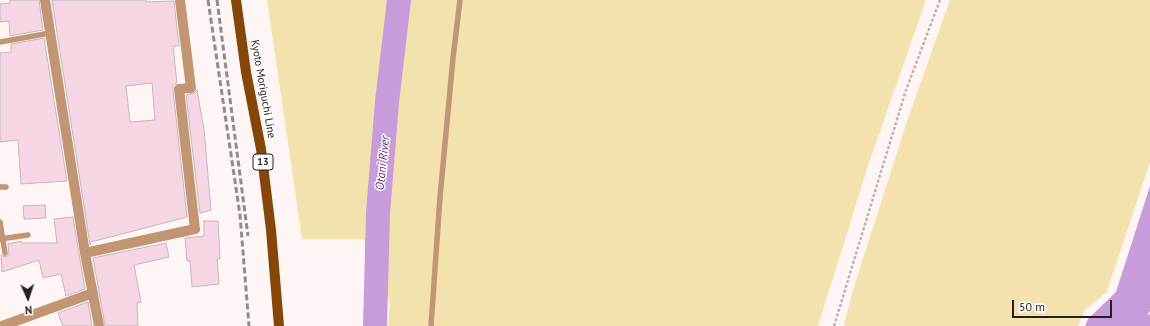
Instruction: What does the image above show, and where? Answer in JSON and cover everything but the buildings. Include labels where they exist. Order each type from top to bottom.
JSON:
[{"type":"main road","name":"Kyoto Moriguchi Line","points":[[236,0],[246,72],[261,149],[271,230],[279,326]]},
{"type":"street","points":[[45,0],[98,326]]},
{"type":"street","points":[[85,253],[195,229],[179,89],[191,88],[180,0]]},
{"type":"street","points":[[4,326],[93,293]]},
{"type":"lane","points":[[431,326],[440,198],[460,0]]},
{"type":"lane","points":[[0,42],[50,33]]},
{"type":"lane","points":[[0,222],[1,239],[5,253]]},
{"type":"lane","points":[[1,239],[28,235]]},
{"type":"path","points":[[834,326],[906,90],[940,0]]},
{"type":"shaded area","points":[[267,0],[926,0],[869,163],[818,326],[388,326],[390,303],[363,239],[302,239]]},
{"type":"shaded area","points":[[950,0],[1150,0],[1150,162],[1107,292],[1085,310],[1078,326],[844,326],[852,293],[907,121]]},
{"type":"shaded area","points":[[1150,186],[1150,311],[1147,315],[1150,314],[1150,326],[1085,326],[1088,319],[1116,292]]},
{"type":"waterway","name":"Otani River","points":[[375,326],[378,213],[387,102],[399,0]]},
{"type":"railway","points":[[208,0],[240,215],[249,326]]},
{"type":"railway","points":[[217,0],[248,236]]}]
